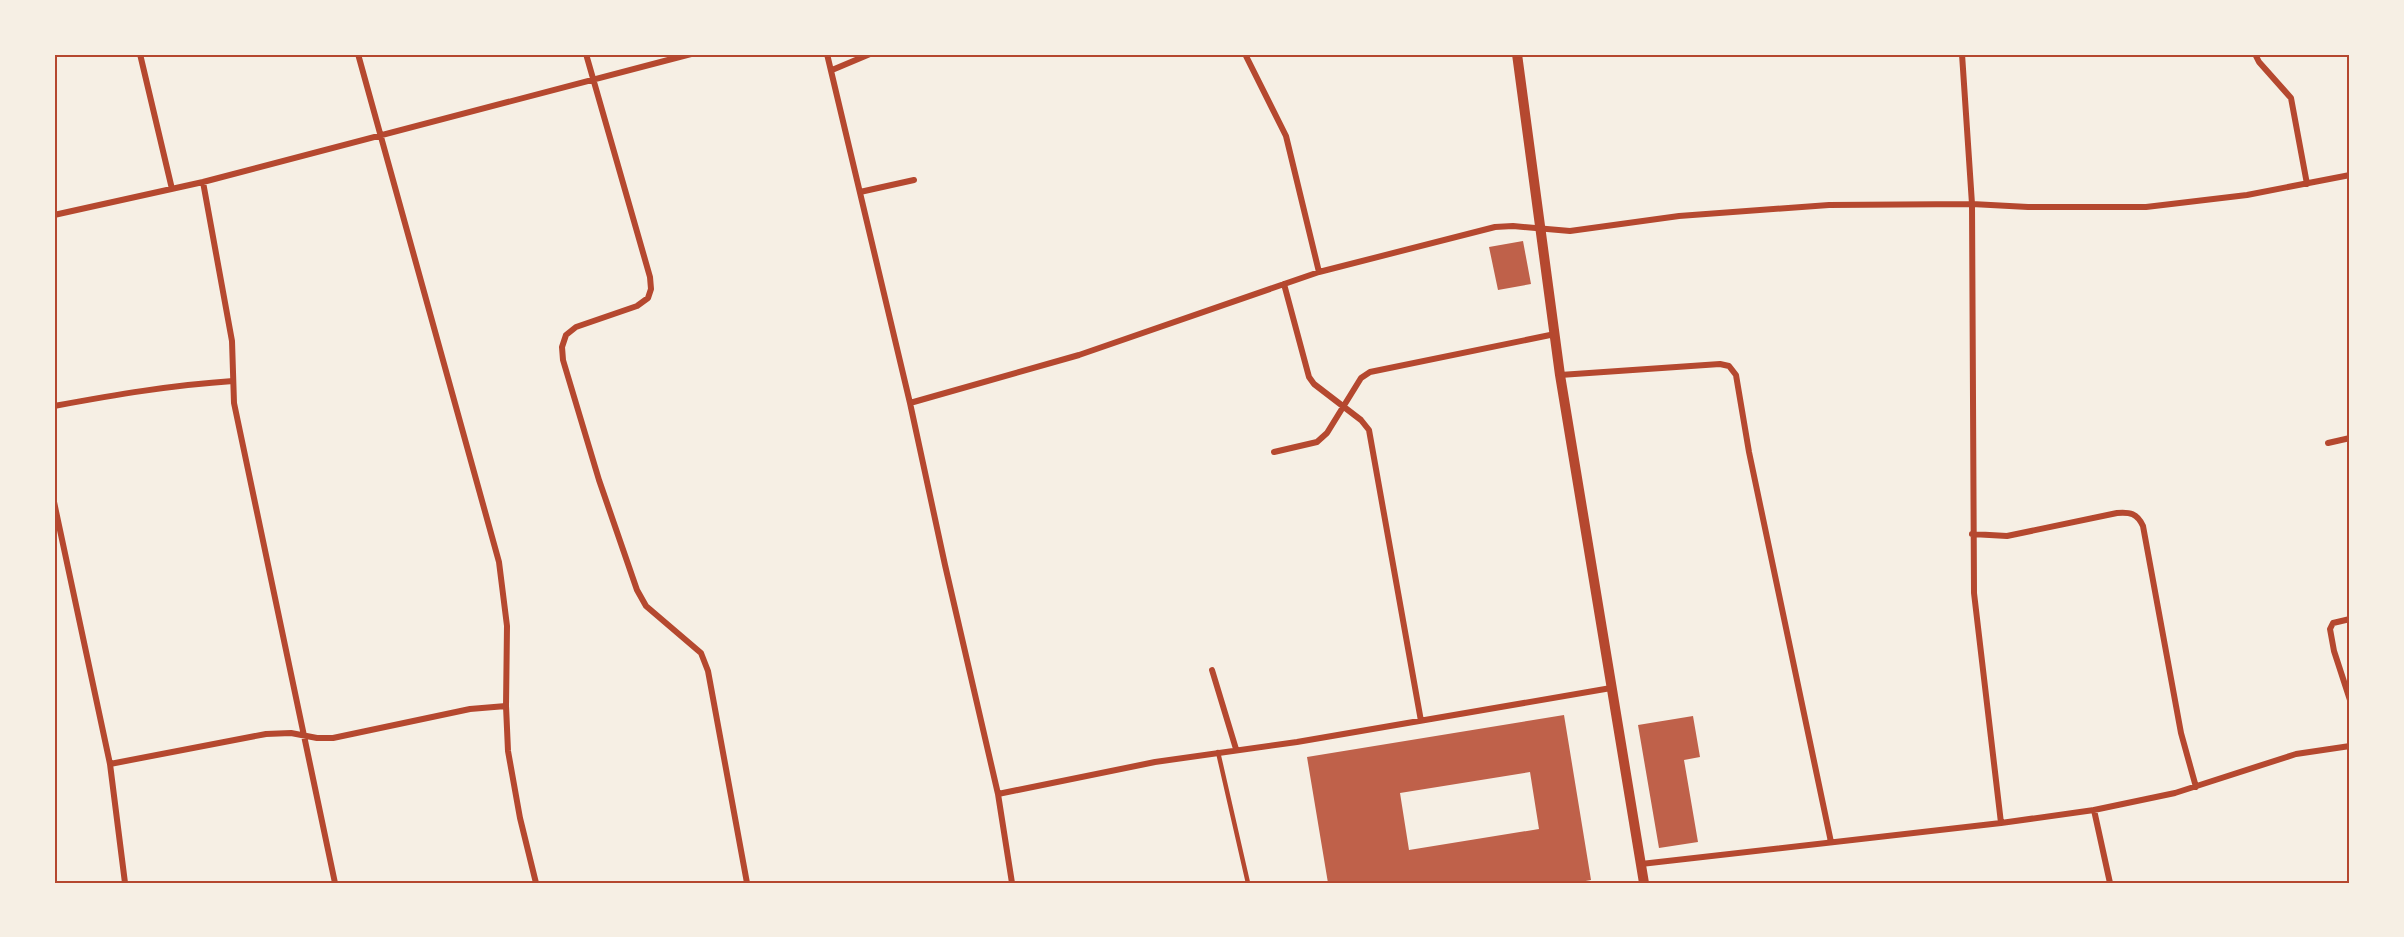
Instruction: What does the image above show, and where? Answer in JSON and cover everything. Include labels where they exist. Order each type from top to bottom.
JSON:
[{"type":"street","points":[[140,54],[172,189]]},
{"type":"street","points":[[358,54],[499,562],[507,626],[508,751],[520,818],[536,883]]},
{"type":"street","points":[[586,54],[650,277],[651,289],[648,298],[637,306],[576,327],[566,335],[562,347],[563,360],[599,480],[637,590],[646,606],[701,653],[708,671],[747,883]]},
{"type":"street","points":[[54,215],[202,182],[691,54]]},
{"type":"street","points":[[827,54],[910,402],[998,794],[1012,883]]},
{"type":"street","points":[[832,70],[870,54]]},
{"type":"street","points":[[1245,54],[1286,136],[1319,272]]},
{"type":"street","points":[[1516,54],[1542,229],[1560,375],[1644,883]]},
{"type":"street","points":[[1962,54],[1972,204],[1972,534],[1977,623],[2001,823]]},
{"type":"street","points":[[2255,54],[2259,62],[2291,98],[2307,184]]},
{"type":"street","points":[[910,402],[1078,355],[1319,272],[1495,227],[1577,230],[1679,216],[1829,205],[1972,204],[2040,207],[2146,207],[2210,201],[2350,175]]},
{"type":"street","points":[[860,192],[914,180]]},
{"type":"street","points":[[202,182],[232,341],[234,403],[306,736],[335,883]]},
{"type":"street","points":[[1284,284],[1309,377],[1314,384],[1361,420],[1369,430],[1421,721]]},
{"type":"street","points":[[1274,452],[1317,442],[1327,433],[1361,378],[1370,372],[1555,334]]},
{"type":"street","points":[[1560,375],[1720,364],[1729,366],[1736,375],[1749,452],[1831,842]]},
{"type":"street","points":[[54,406],[158,387],[233,381]]},
{"type":"street","points":[[2328,443],[2350,438]]},
{"type":"street","points":[[54,502],[110,764],[125,883]]},
{"type":"street","points":[[1972,534],[2007,536],[2116,513],[2130,512],[2139,518],[2143,526],[2181,733],[2196,787]]},
{"type":"street","points":[[2350,619],[2333,623],[2330,629],[2334,651],[2350,700]]},
{"type":"street","points":[[1212,670],[1236,749]]},
{"type":"street","points":[[998,794],[1155,762],[1297,742],[1611,688]]},
{"type":"street","points":[[110,764],[266,734],[291,733],[333,738],[470,709],[506,706]]},
{"type":"street","points":[[1641,864],[2001,823],[2094,810],[2147,800],[2196,787],[2296,754],[2350,746]]},
{"type":"street","points":[[2094,810],[2110,883]]},
{"type":"lane","points":[[1218,752],[1248,883]]},
{"type":"building","points":[[1523,241],[1531,284],[1498,290],[1489,247]]},
{"type":"building","points":[[1564,715],[1591,880],[1575,883],[1328,883],[1307,757]],"holes":[[[1530,772],[1539,829],[1409,850],[1400,793]]]},
{"type":"building","points":[[1693,716],[1700,757],[1684,760],[1698,842],[1659,848],[1638,725]]}]
